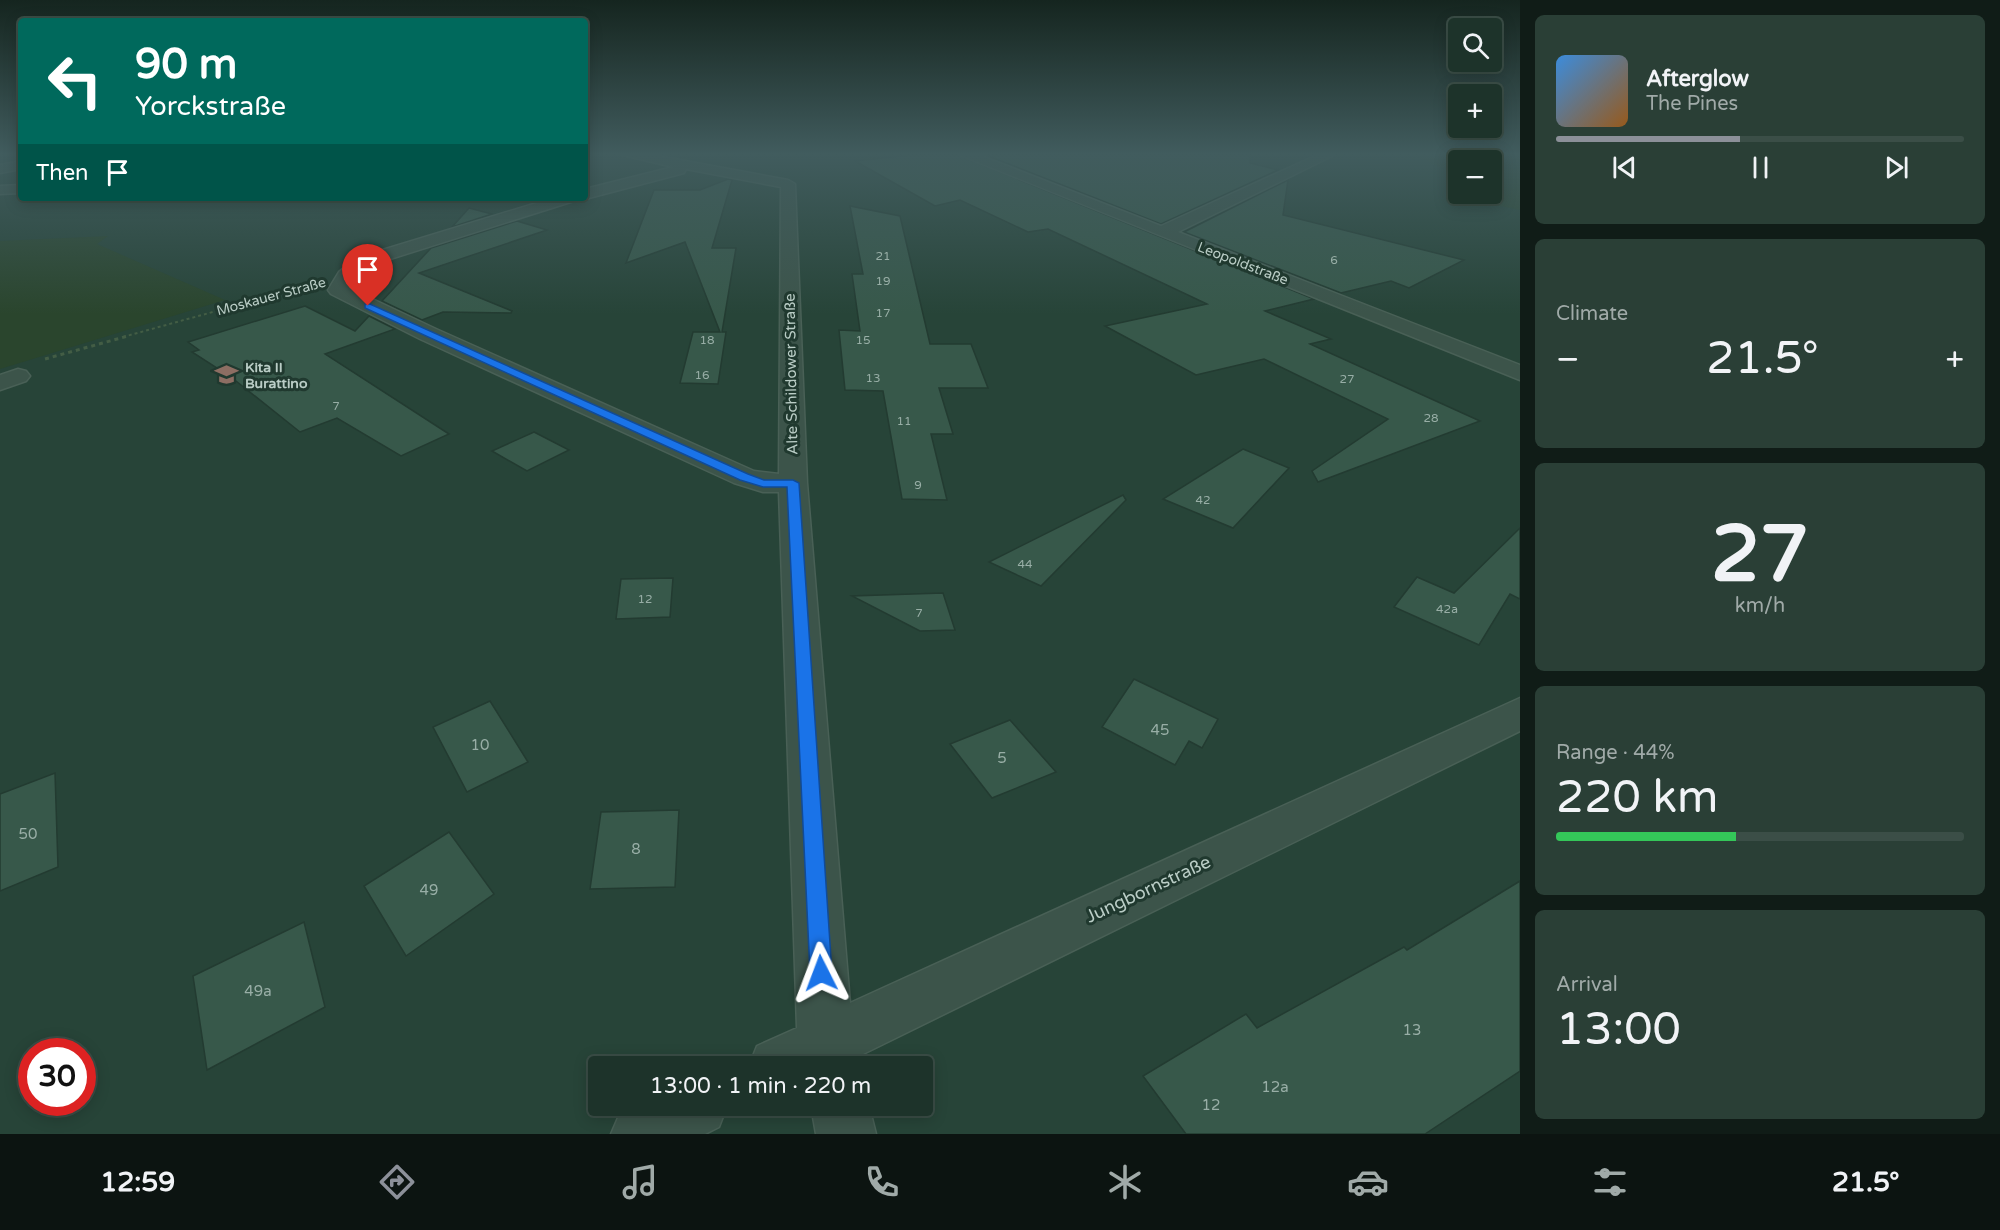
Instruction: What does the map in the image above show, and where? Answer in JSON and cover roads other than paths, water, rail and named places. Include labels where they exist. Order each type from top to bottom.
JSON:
[{"type":"street","name":"Moskauer Straße","points":[[537,208],[362,262],[346,276],[338,290],[428,334],[744,477],[763,483],[793,483]]},
{"type":"street","name":"Alte Schildower Straße","points":[[788,208],[793,483],[828,1054]]},
{"type":"street","name":"Leopoldstraße","points":[[1101,208],[1520,373]]},
{"type":"street","points":[[1160,231],[1171,229],[1217,208]]},
{"type":"street","name":"Jungbornstraße","points":[[828,1054],[1520,713]]},
{"type":"street","points":[[641,1134],[678,1116]]},
{"type":"street","points":[[842,1116],[846,1134]]},
{"type":"place","name":"Kita II Burattino","points":[[227,375]]}]
